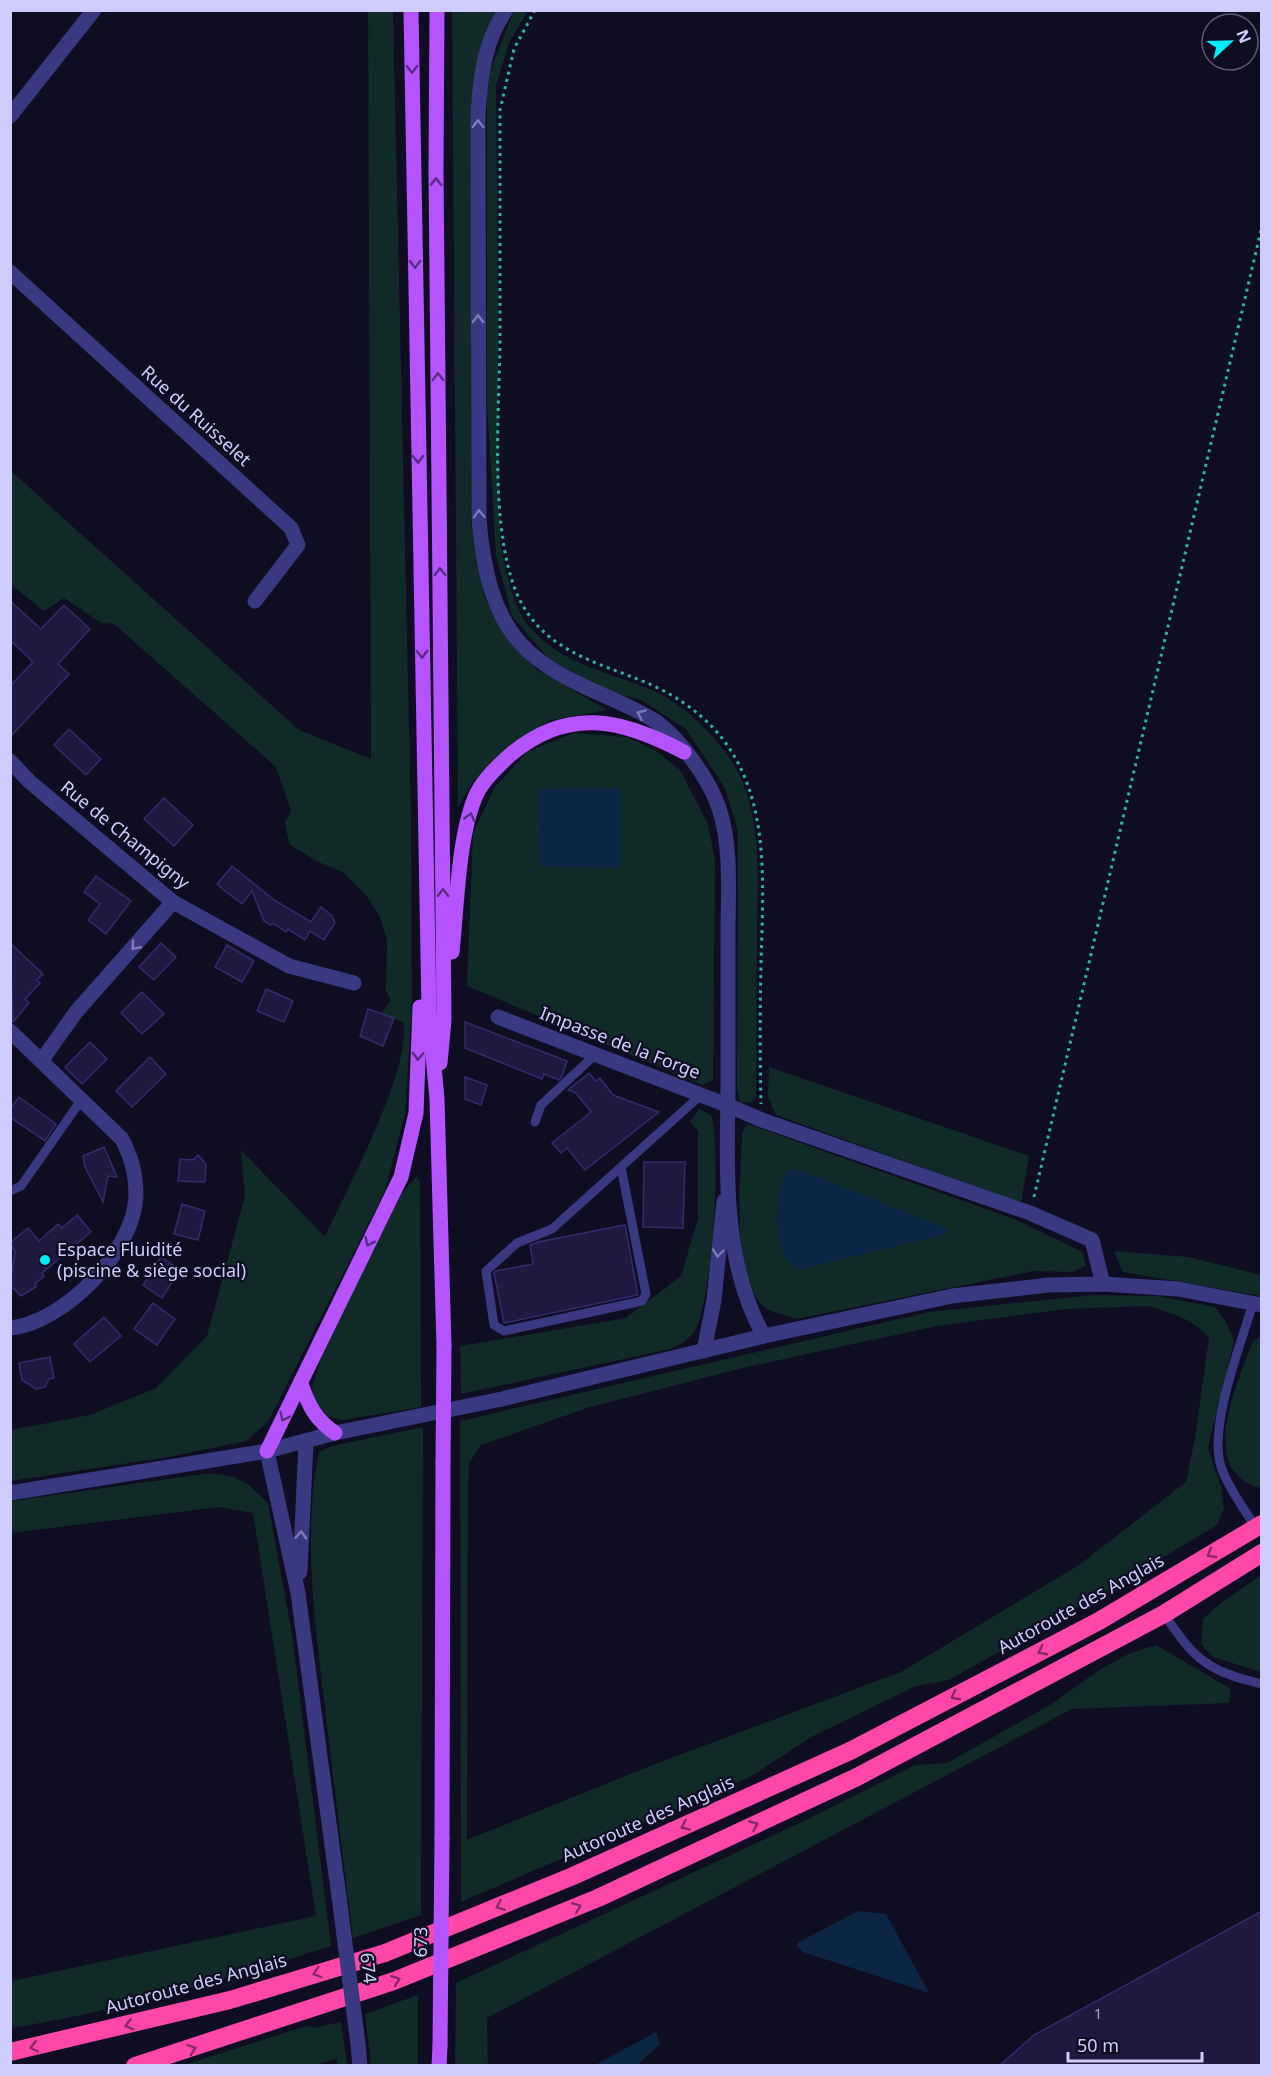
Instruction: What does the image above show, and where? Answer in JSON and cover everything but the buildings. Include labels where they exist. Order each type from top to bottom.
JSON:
[{"type":"highway","name":"Autoroute des Anglais","points":[[10,2052],[230,2000],[385,1953],[573,1876],[850,1751],[1099,1621],[1259,1526]]},
{"type":"highway","points":[[135,2066],[394,1981],[597,1898],[857,1777],[1164,1614],[1262,1553]]},
{"type":"main road","points":[[411,10],[429,1011],[437,1098]]},
{"type":"main road","points":[[437,10],[436,195],[444,1020]]},
{"type":"main road","points":[[437,1098],[464,846],[477,793],[489,777],[524,744],[564,724],[612,723],[637,729],[684,752]]},
{"type":"main road","points":[[267,1451],[401,1178],[416,1113],[426,872]]},
{"type":"main road","name":"673","points":[[437,1098],[444,1346],[439,2066]]},
{"type":"main road","points":[[300,1384],[310,1409],[319,1422],[335,1433]]},
{"type":"street","points":[[10,116],[94,10]]},
{"type":"street","points":[[506,10],[487,49],[480,81],[478,116],[478,474],[483,564],[493,594],[508,625],[528,651],[561,676],[651,718],[666,729],[712,791],[724,827],[727,851],[727,1174],[714,1300],[704,1351]]},
{"type":"street","name":"Rue du Ruisselet","points":[[10,272],[291,528],[298,545],[255,601]]},
{"type":"street","name":"Rue de Champigny","points":[[10,761],[30,782],[173,902],[289,966],[354,983]]},
{"type":"street","points":[[42,1060],[76,1012],[173,902]]},
{"type":"street","name":"Impasse de la Forge","points":[[498,1017],[762,1120],[1030,1213],[1092,1240],[1103,1284]]},
{"type":"street","points":[[10,1031],[122,1139],[134,1162],[136,1198],[127,1227],[105,1266],[77,1297],[49,1314],[10,1328]]},
{"type":"street","points":[[727,1174],[741,1282],[755,1320],[764,1336]]},
{"type":"street","points":[[10,1493],[306,1443],[335,1433],[501,1399],[764,1336],[952,1296],[1049,1285],[1103,1284],[1178,1289],[1257,1304]]},
{"type":"street","points":[[298,1593],[306,1443]]},
{"type":"street","points":[[267,1451],[298,1593]]},
{"type":"street","name":"674","points":[[298,1593],[360,2066]]},
{"type":"lane","points":[[535,1122],[542,1105],[596,1054]]},
{"type":"lane","points":[[621,1167],[646,1294],[642,1301],[504,1331],[494,1325],[486,1271],[517,1243],[552,1229],[701,1095]]},
{"type":"lane","points":[[10,1191],[21,1186],[82,1099]]},
{"type":"lane","points":[[1257,1304],[1222,1406],[1218,1448],[1222,1471],[1259,1526]]},
{"type":"lane","points":[[1164,1614],[1187,1648],[1211,1668],[1262,1684]]},
{"type":"path","points":[[535,10],[513,49],[500,110],[499,485],[506,556],[512,581],[524,607],[541,631],[564,649],[590,663],[664,691],[690,707],[729,746],[742,769],[752,793],[759,820],[764,864],[760,1007],[762,1120]]},
{"type":"path","points":[[1030,1213],[1262,226]]},
{"type":"green space","points":[[368,11],[393,11],[411,818],[412,1006],[405,1113],[385,1191],[268,1422],[246,1441],[169,1457],[11,1481],[11,1430],[90,1415],[156,1388],[207,1336],[245,1196],[241,1150],[325,1237],[376,1129],[398,1068],[403,1042],[403,1022],[381,1013],[391,1001],[386,990],[387,941],[381,919],[366,895],[343,872],[316,861],[289,844],[285,823],[291,811],[276,767],[114,624],[101,623],[64,598],[44,611],[10,584],[11,471],[299,730],[371,759]]},
{"type":"green space","points":[[452,11],[500,11],[472,160],[471,525],[485,598],[513,647],[538,670],[607,710],[552,720],[529,734],[473,782],[458,807]]},
{"type":"green space","points":[[514,11],[528,11],[509,43],[496,86],[500,544],[517,607],[528,625],[542,639],[573,660],[643,686],[671,700],[705,728],[725,751],[739,774],[752,813],[757,856],[756,1099],[751,1103],[740,1102],[737,1091],[738,831],[725,788],[686,729],[641,700],[607,691],[550,660],[512,616],[496,554],[487,405],[487,78]]},
{"type":"green space","points":[[574,733],[627,737],[656,751],[680,770],[708,824],[715,861],[713,1080],[702,1085],[467,986],[473,833],[495,787],[527,752]]},
{"type":"green space","points":[[769,1067],[1029,1156],[1021,1203],[776,1115],[768,1097]]},
{"type":"green space","points":[[699,1109],[711,1115],[716,1157],[714,1221],[707,1284],[697,1326],[692,1334],[682,1343],[670,1349],[461,1394],[460,1346],[626,1318],[681,1276],[698,1218],[698,1131],[690,1122]]},
{"type":"green space","points":[[748,1124],[1014,1219],[1083,1252],[1086,1266],[1072,1272],[1034,1271],[796,1319],[773,1311],[762,1305],[752,1290],[741,1248],[739,1199],[742,1133]]},
{"type":"green space","points":[[417,1176],[420,1182],[421,1407],[343,1420],[324,1416],[315,1405],[312,1387],[325,1346],[402,1193]]},
{"type":"green space","points":[[1114,1251],[1188,1257],[1261,1275],[1261,1296],[1123,1272]]},
{"type":"green space","points":[[1093,1295],[1158,1296],[1215,1307],[1226,1322],[1234,1341],[1208,1448],[1221,1487],[1224,1508],[1217,1525],[1104,1593],[949,1680],[916,1686],[811,1737],[750,1777],[461,1902],[460,1421],[929,1312]],"holes":[[[1148,1306],[1189,1321],[1209,1338],[1195,1438],[1186,1482],[1079,1565],[901,1672],[650,1766],[467,1840],[468,1484],[469,1463],[481,1445],[590,1407],[747,1367],[937,1326],[1066,1309]]]},
{"type":"green space","points":[[1261,1336],[1261,1488],[1241,1478],[1230,1464],[1226,1445],[1227,1424],[1239,1379],[1253,1341]]},
{"type":"green space","points":[[423,1427],[421,1915],[353,1938],[314,1612],[311,1515],[314,1483],[319,1452],[332,1446]]},
{"type":"green space","points":[[211,1473],[234,1477],[249,1485],[268,1503],[292,1634],[331,1946],[172,1993],[92,2013],[11,2028],[11,1981],[316,1916],[253,1513],[219,1507],[11,1533],[11,1501]]},
{"type":"green space","points":[[1261,1575],[1261,1672],[1213,1657],[1201,1644],[1203,1619],[1221,1603]]},
{"type":"green space","points":[[1156,1645],[1231,1689],[1229,1703],[1072,1709],[487,2018],[488,2065],[455,2065],[456,1983],[808,1819],[915,1765],[947,1763],[1052,1704],[1099,1670],[1128,1654]]},
{"type":"green space","points":[[418,1995],[418,2065],[371,2065],[365,2014]]},
{"type":"green space","points":[[341,2022],[347,2065],[337,2065],[337,2058],[313,2066],[184,2065],[306,2026],[314,2028]]},
{"type":"water","points":[[620,788],[620,868],[540,866],[538,789]]},
{"type":"water","points":[[788,1170],[800,1170],[948,1229],[947,1234],[797,1270],[784,1255],[778,1236],[777,1212],[781,1189]]},
{"type":"water","points":[[858,1911],[886,1914],[929,1993],[803,1952],[797,1946],[799,1942]]},
{"type":"water","points":[[656,2032],[660,2044],[637,2065],[595,2065]]},
{"type":"place","name":"Espace Fluidité (piscine & siège social)","points":[[45,1260]]}]
